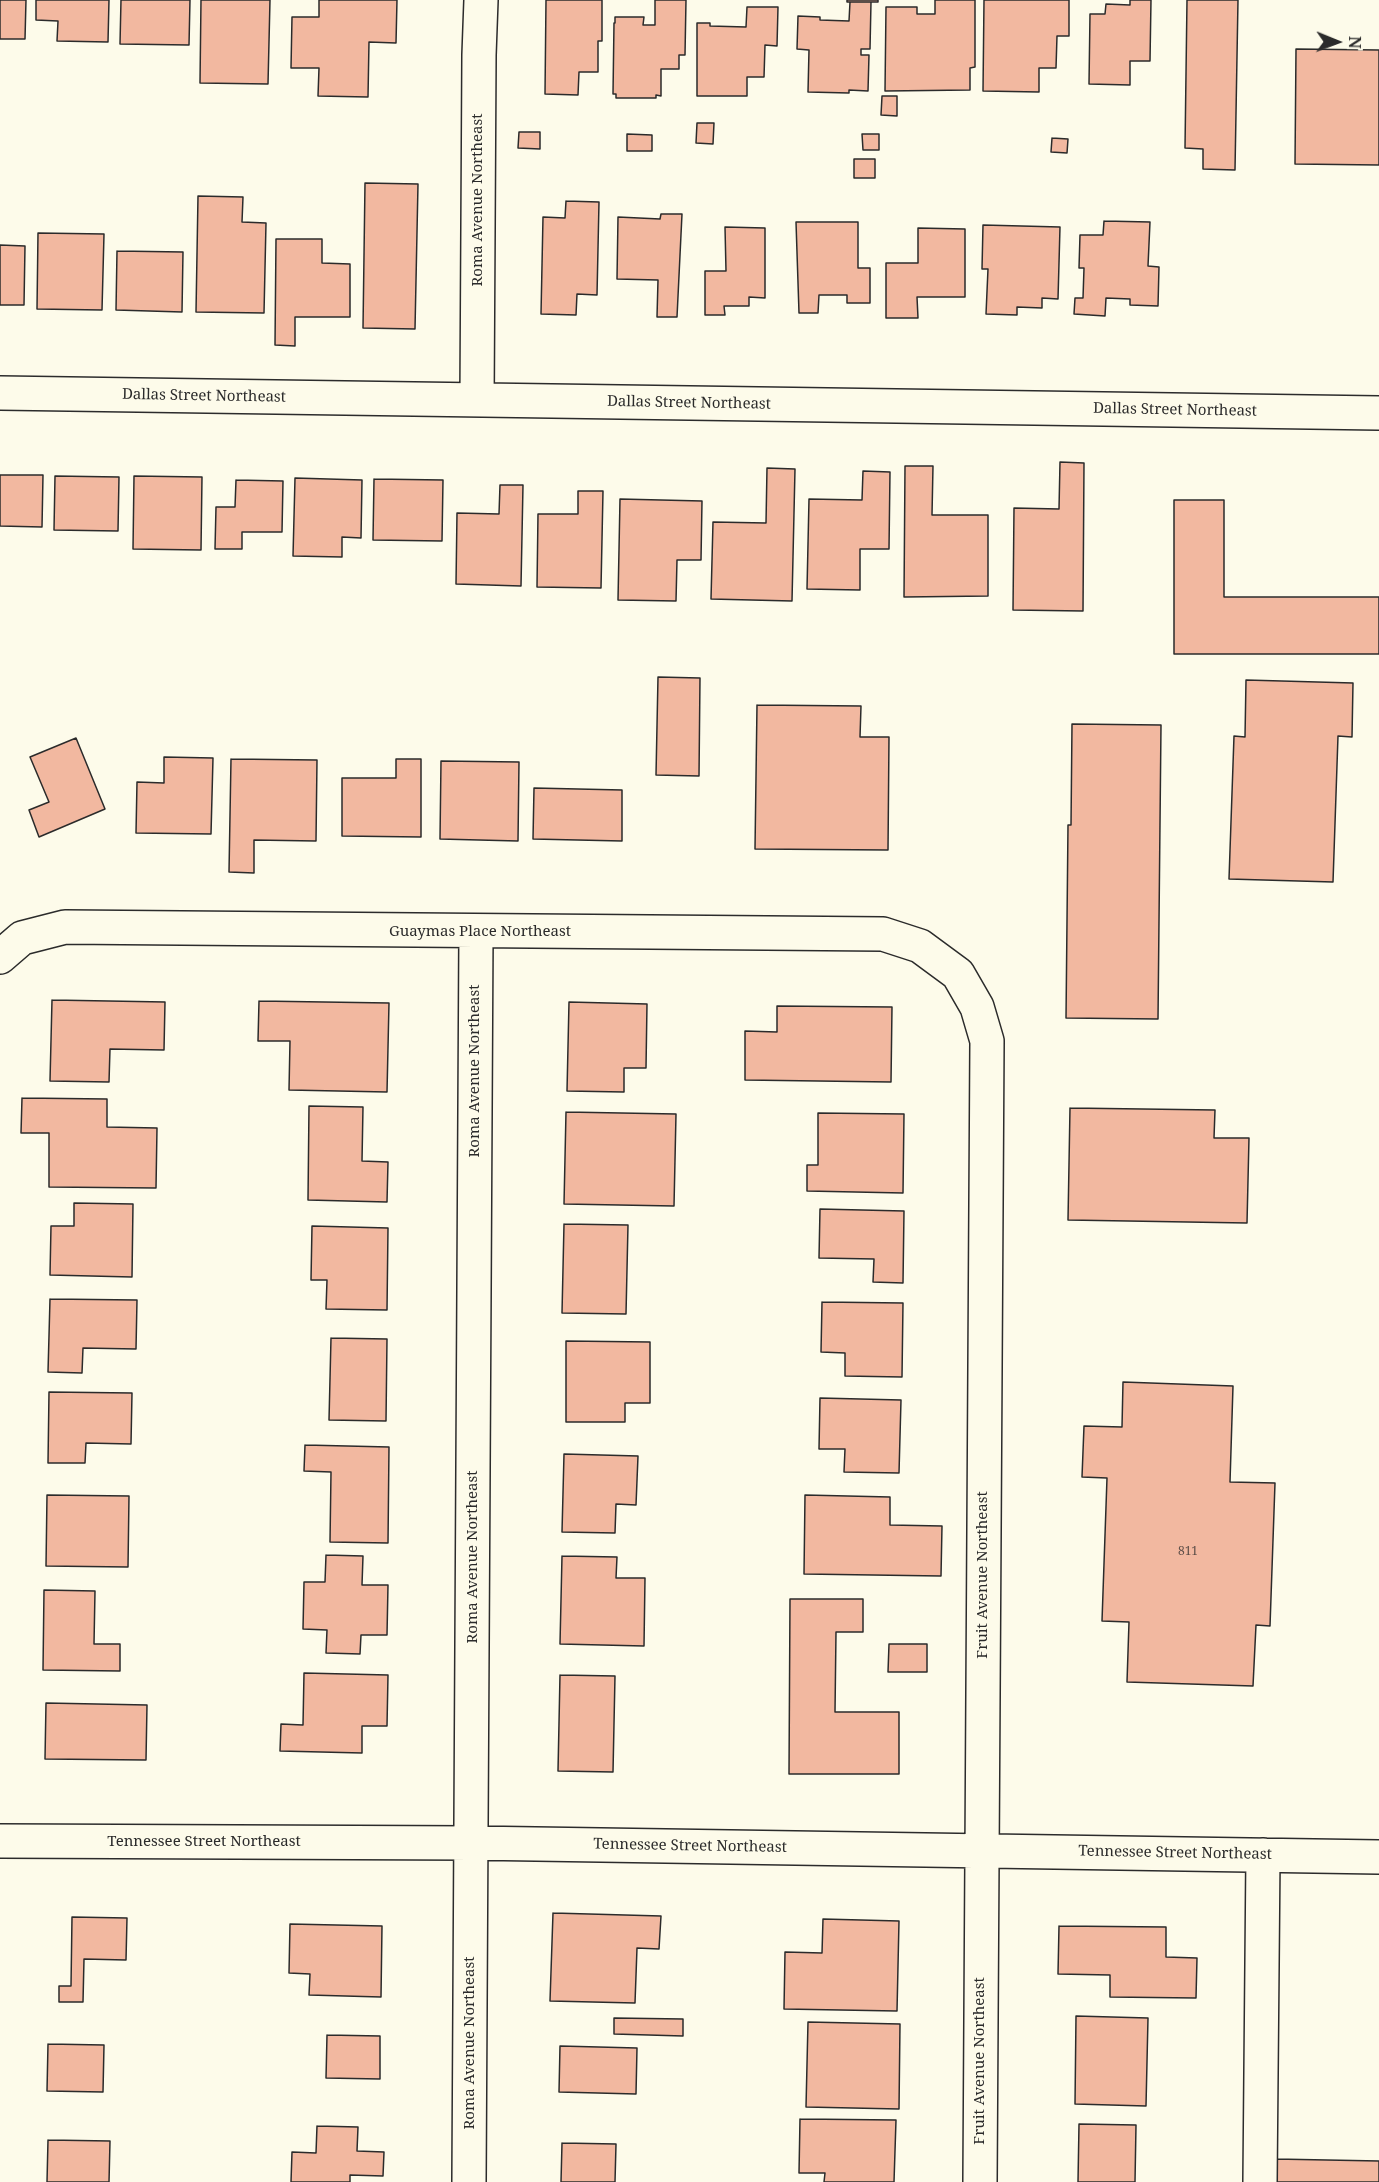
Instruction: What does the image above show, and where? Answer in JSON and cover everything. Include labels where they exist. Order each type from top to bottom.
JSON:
[{"type":"street","name":"Roma Avenue Northeast","points":[[477,400],[478,67],[481,0]]},
{"type":"street","name":"Dallas Street Northeast","points":[[0,393],[1379,413]]},
{"type":"street","name":"Guaymas Place Northeast","points":[[0,957],[22,938],[65,927],[883,934],[920,946],[958,974]]},
{"type":"street","name":"Roma Avenue Northeast","points":[[469,2182],[476,932]]},
{"type":"street","name":"Fruit Avenue Northeast","points":[[958,974],[977,1007],[987,1041],[980,2182]]},
{"type":"street","name":"Tennessee Street Northeast","points":[[0,1841],[471,1843],[1379,1857]]},
{"type":"street","points":[[1260,2182],[1263,1855]]},
{"type":"building","points":[[0,0],[26,0],[25,39],[0,39]]},
{"type":"building","points":[[36,0],[109,0],[108,42],[57,41],[58,21],[36,20]]},
{"type":"building","points":[[121,0],[190,0],[189,45],[120,44]]},
{"type":"building","points":[[201,0],[270,0],[268,84],[200,83]]},
{"type":"building","points":[[319,0],[397,0],[396,43],[369,42],[368,97],[318,96],[319,68],[291,68],[292,17],[319,17]]},
{"type":"building","points":[[546,0],[602,0],[602,41],[598,41],[598,72],[579,72],[578,95],[545,94]]},
{"type":"building","points":[[655,0],[686,0],[685,55],[679,55],[679,69],[661,69],[661,96],[616,98],[616,94],[613,94],[615,17],[644,17],[643,25],[655,25]]},
{"type":"building","points":[[847,0],[878,0],[878,2],[847,2]]},
{"type":"building","points":[[935,0],[975,0],[975,67],[970,68],[970,90],[885,91],[886,7],[917,7],[917,14],[935,14]]},
{"type":"building","points":[[984,0],[1069,0],[1069,36],[1057,36],[1056,68],[1039,68],[1039,92],[983,91]]},
{"type":"building","points":[[1130,0],[1151,0],[1150,61],[1130,61],[1130,85],[1089,84],[1090,14],[1105,14],[1106,4],[1130,5]]},
{"type":"building","points":[[1187,0],[1238,0],[1235,170],[1203,169],[1203,149],[1185,148]]},
{"type":"building","points":[[850,2],[871,2],[870,49],[861,49],[861,55],[869,55],[868,91],[808,92],[809,50],[797,49],[798,16],[820,17],[820,20],[849,21]]},
{"type":"building","points":[[747,7],[778,7],[777,46],[765,45],[764,77],[747,77],[747,96],[697,96],[697,23],[710,23],[710,26],[746,27]]},
{"type":"building","points":[[1296,49],[1379,50],[1379,165],[1295,164]]},
{"type":"building","points":[[882,96],[897,96],[897,116],[881,115]]},
{"type":"building","points":[[697,123],[714,123],[713,144],[696,143]]},
{"type":"building","points":[[519,132],[540,132],[540,149],[518,148]]},
{"type":"building","points":[[627,134],[652,135],[652,151],[627,151]]},
{"type":"building","points":[[862,134],[879,134],[879,150],[863,150]]},
{"type":"building","points":[[1052,138],[1068,139],[1067,153],[1051,152]]},
{"type":"building","points":[[854,159],[875,159],[875,178],[854,178]]},
{"type":"building","points":[[365,183],[418,184],[415,329],[363,328]]},
{"type":"building","points":[[198,196],[243,197],[242,222],[266,223],[264,313],[196,312]]},
{"type":"building","points":[[566,201],[599,202],[597,295],[577,294],[576,315],[541,314],[543,217],[565,218]]},
{"type":"building","points":[[661,214],[682,214],[677,317],[657,317],[658,280],[617,279],[618,217],[660,219]]},
{"type":"building","points":[[1104,221],[1150,222],[1148,266],[1159,267],[1158,306],[1130,305],[1130,299],[1106,298],[1105,316],[1074,314],[1075,298],[1083,298],[1084,268],[1079,268],[1080,235],[1103,235]]},
{"type":"building","points":[[796,222],[858,222],[858,268],[870,268],[870,303],[847,303],[847,295],[819,295],[818,313],[799,313]]},
{"type":"building","points":[[983,225],[1060,227],[1058,299],[1042,298],[1042,308],[1017,307],[1017,315],[986,314],[988,269],[982,269]]},
{"type":"building","points":[[725,227],[765,228],[765,298],[749,297],[749,306],[724,306],[725,315],[705,315],[705,271],[726,271]]},
{"type":"building","points":[[918,228],[965,229],[965,297],[917,297],[918,318],[886,318],[886,263],[918,263]]},
{"type":"building","points":[[38,233],[104,234],[102,310],[37,309]]},
{"type":"building","points":[[276,239],[322,239],[322,263],[350,264],[350,317],[295,317],[295,346],[275,345]]},
{"type":"building","points":[[0,245],[25,246],[24,305],[0,305]]},
{"type":"building","points":[[117,251],[183,252],[182,312],[116,310]]},
{"type":"building","points":[[1060,462],[1084,463],[1083,611],[1013,610],[1014,508],[1059,509]]},
{"type":"building","points":[[905,466],[933,466],[932,515],[988,515],[988,596],[904,597]]},
{"type":"building","points":[[767,468],[795,469],[792,601],[711,599],[713,522],[766,523]]},
{"type":"building","points":[[863,471],[890,472],[889,549],[860,549],[860,590],[807,589],[809,499],[862,500]]},
{"type":"building","points":[[0,475],[43,475],[42,527],[0,526]]},
{"type":"building","points":[[55,476],[119,477],[118,531],[54,530]]},
{"type":"building","points":[[134,476],[202,477],[201,550],[133,549]]},
{"type":"building","points":[[295,478],[362,480],[361,538],[342,537],[342,557],[293,556]]},
{"type":"building","points":[[374,479],[443,480],[442,541],[373,540]]},
{"type":"building","points":[[236,480],[283,481],[282,532],[242,532],[242,549],[215,549],[216,507],[235,507]]},
{"type":"building","points":[[500,485],[523,485],[521,586],[456,584],[457,513],[499,514]]},
{"type":"building","points":[[578,491],[603,491],[601,588],[537,587],[538,514],[578,514]]},
{"type":"building","points":[[620,499],[702,501],[701,560],[677,560],[676,601],[618,600]]},
{"type":"building","points":[[1174,500],[1224,500],[1224,597],[1379,597],[1379,654],[1174,654]]},
{"type":"building","points":[[658,677],[700,678],[699,776],[656,775]]},
{"type":"building","points":[[1246,680],[1353,683],[1352,737],[1338,736],[1333,882],[1229,879],[1234,736],[1245,737]]},
{"type":"building","points":[[757,705],[861,706],[860,737],[889,737],[888,850],[755,849]]},
{"type":"building","points":[[1072,724],[1161,725],[1158,1019],[1066,1018],[1068,825],[1071,825]]},
{"type":"building","points":[[76,738],[105,809],[39,837],[29,810],[49,802],[30,757]]},
{"type":"building","points":[[164,757],[213,758],[211,834],[136,833],[137,782],[164,783]]},
{"type":"building","points":[[231,759],[317,760],[316,841],[254,840],[254,873],[229,872]]},
{"type":"building","points":[[396,759],[421,759],[421,837],[342,836],[342,778],[396,778]]},
{"type":"building","points":[[441,761],[519,762],[518,841],[440,839]]},
{"type":"building","points":[[534,788],[622,790],[622,841],[533,839]]},
{"type":"building","points":[[52,1000],[165,1002],[164,1050],[110,1049],[109,1082],[50,1081]]},
{"type":"building","points":[[259,1001],[389,1003],[387,1092],[289,1090],[290,1041],[258,1041]]},
{"type":"building","points":[[569,1002],[647,1004],[646,1068],[624,1068],[624,1092],[567,1091]]},
{"type":"building","points":[[777,1006],[892,1007],[891,1082],[745,1080],[745,1031],[777,1032]]},
{"type":"building","points":[[22,1098],[107,1099],[107,1127],[157,1128],[156,1188],[49,1187],[49,1133],[21,1133]]},
{"type":"building","points":[[309,1106],[363,1107],[362,1161],[388,1162],[387,1202],[308,1200]]},
{"type":"building","points":[[1070,1108],[1215,1110],[1214,1138],[1249,1138],[1247,1223],[1068,1220]]},
{"type":"building","points":[[566,1112],[676,1114],[674,1206],[564,1204]]},
{"type":"building","points":[[818,1113],[904,1114],[903,1193],[807,1191],[807,1165],[818,1165]]},
{"type":"building","points":[[74,1203],[133,1204],[132,1277],[50,1275],[51,1226],[74,1226]]},
{"type":"building","points":[[820,1209],[904,1211],[903,1283],[873,1282],[874,1259],[819,1258]]},
{"type":"building","points":[[564,1224],[628,1225],[626,1314],[562,1313]]},
{"type":"building","points":[[312,1226],[388,1228],[387,1310],[326,1309],[327,1280],[311,1280]]},
{"type":"building","points":[[50,1299],[137,1300],[136,1349],[83,1348],[82,1373],[48,1372]]},
{"type":"building","points":[[822,1302],[903,1303],[902,1377],[845,1376],[845,1353],[821,1352]]},
{"type":"building","points":[[331,1338],[387,1339],[386,1421],[329,1420]]},
{"type":"building","points":[[566,1341],[650,1342],[650,1403],[625,1403],[625,1422],[566,1422]]},
{"type":"building","points":[[1123,1382],[1233,1386],[1230,1482],[1275,1483],[1270,1626],[1256,1625],[1253,1686],[1127,1682],[1129,1622],[1102,1621],[1107,1478],[1082,1477],[1084,1426],[1122,1427]]},
{"type":"building","points":[[49,1392],[132,1393],[131,1444],[86,1443],[85,1463],[48,1463]]},
{"type":"building","points":[[820,1398],[901,1400],[899,1473],[844,1472],[845,1449],[819,1449]]},
{"type":"building","points":[[305,1445],[389,1447],[388,1543],[330,1542],[331,1472],[304,1471]]},
{"type":"building","points":[[564,1454],[638,1456],[636,1505],[616,1504],[615,1533],[562,1532]]},
{"type":"building","points":[[47,1495],[129,1496],[128,1567],[46,1566]]},
{"type":"building","points":[[805,1495],[890,1497],[890,1525],[942,1526],[941,1576],[804,1574]]},
{"type":"building","points":[[326,1555],[363,1556],[362,1585],[388,1585],[387,1635],[361,1635],[360,1654],[326,1653],[327,1630],[303,1629],[304,1582],[325,1582]]},
{"type":"building","points":[[562,1556],[617,1557],[616,1578],[645,1578],[644,1646],[560,1644]]},
{"type":"building","points":[[44,1590],[95,1591],[94,1644],[120,1644],[120,1671],[43,1670]]},
{"type":"building","points":[[790,1599],[863,1599],[863,1632],[836,1632],[835,1712],[899,1712],[899,1774],[789,1774]]},
{"type":"building","points":[[889,1644],[927,1644],[927,1672],[888,1672]]},
{"type":"building","points":[[304,1673],[388,1675],[387,1726],[362,1726],[362,1753],[280,1751],[281,1724],[303,1725]]},
{"type":"building","points":[[560,1675],[615,1676],[613,1772],[558,1771]]},
{"type":"building","points":[[46,1703],[147,1705],[146,1760],[45,1759]]},
{"type":"building","points":[[553,1913],[661,1916],[659,1949],[637,1948],[635,2003],[550,2001]]},
{"type":"building","points":[[72,1917],[127,1918],[126,1960],[84,1959],[83,2002],[59,2002],[59,1986],[71,1986]]},
{"type":"building","points":[[823,1919],[899,1921],[897,2011],[784,2009],[785,1952],[822,1953]]},
{"type":"building","points":[[290,1924],[382,1926],[381,1997],[309,1995],[310,1974],[289,1973]]},
{"type":"building","points":[[1059,1926],[1166,1927],[1166,1957],[1197,1958],[1196,1998],[1110,1997],[1110,1975],[1058,1974]]},
{"type":"building","points":[[1076,2016],[1148,2018],[1146,2106],[1075,2104]]},
{"type":"building","points":[[614,2018],[683,2019],[683,2036],[614,2034]]},
{"type":"building","points":[[808,2022],[900,2024],[899,2109],[806,2107]]},
{"type":"building","points":[[327,2035],[380,2036],[380,2079],[326,2078]]},
{"type":"building","points":[[48,2044],[104,2045],[103,2092],[47,2091]]},
{"type":"building","points":[[560,2046],[637,2048],[636,2094],[559,2092]]},
{"type":"building","points":[[800,2119],[896,2120],[894,2182],[824,2182],[825,2173],[799,2173]]},
{"type":"building","points":[[1079,2124],[1136,2125],[1135,2182],[1078,2182]]},
{"type":"building","points":[[317,2126],[358,2127],[357,2151],[384,2152],[383,2176],[350,2175],[350,2182],[291,2182],[292,2152],[316,2153]]},
{"type":"building","points":[[48,2140],[110,2141],[109,2182],[47,2182]]},
{"type":"building","points":[[562,2143],[616,2144],[615,2182],[561,2182]]},
{"type":"building","points":[[1275,2159],[1379,2161],[1379,2182],[1274,2182]]}]
